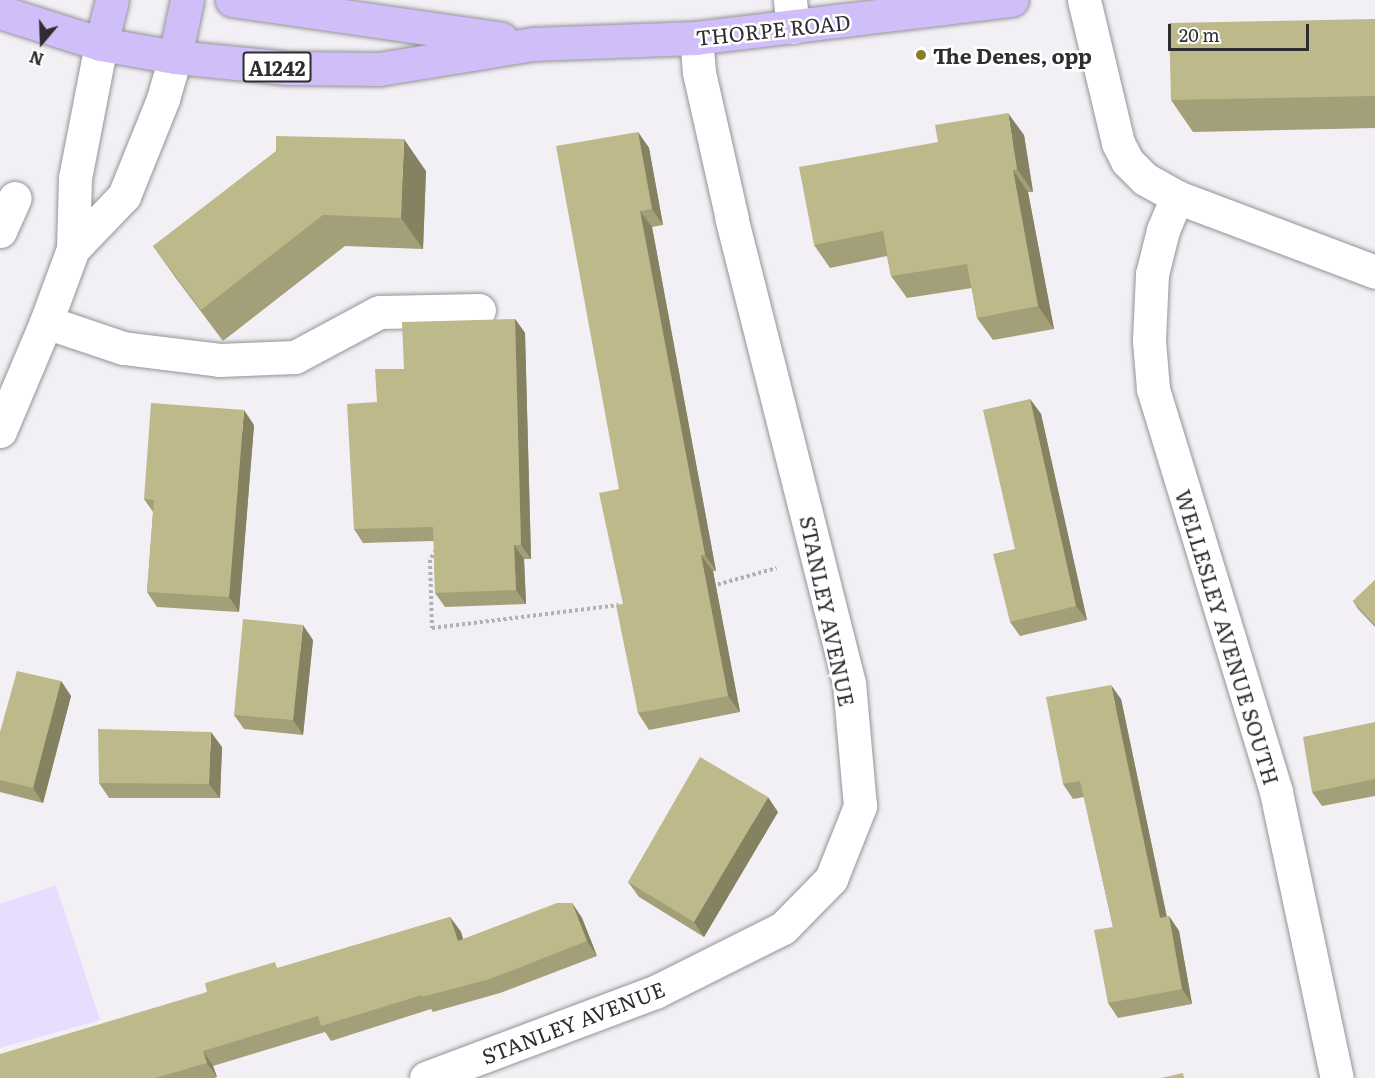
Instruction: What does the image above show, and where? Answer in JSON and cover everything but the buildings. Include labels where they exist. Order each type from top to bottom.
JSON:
[{"type":"main road","points":[[101,44],[112,0]]},
{"type":"main road","points":[[175,57],[187,0]]},
{"type":"main road","name":"THORPE ROAD","points":[[232,0],[533,44]]},
{"type":"main road","name":"THORPE ROAD","points":[[175,57],[286,68],[379,69],[533,44],[696,38],[792,14],[1012,0]]},
{"type":"main road","name":"A1242","points":[[0,12],[101,44],[175,57]]},
{"type":"street","points":[[1084,0],[1118,143],[1127,161],[1145,179],[1177,197],[1375,272]]},
{"type":"street","name":"STANLEY AVENUE","points":[[426,1078],[655,992],[783,928],[831,879],[860,806],[849,683],[732,219],[699,72],[696,38]]},
{"type":"street","points":[[0,431],[46,322],[73,249],[75,178],[101,44]]},
{"type":"street","points":[[73,249],[124,195],[163,99],[175,57]]},
{"type":"street","name":"WELLESLEY AVENUE SOUTH","points":[[1177,197],[1163,230],[1152,274],[1149,341],[1153,389],[1276,792],[1337,1078]]},
{"type":"street","points":[[0,231],[15,198]]},
{"type":"street","points":[[46,322],[123,348],[219,360],[295,357],[379,312],[479,310]]},
{"type":"path","points":[[440,543],[430,560],[432,628],[593,610],[627,603]]},
{"type":"path","points":[[705,587],[818,557]]},
{"type":"shaded area","points":[[56,885],[100,1020],[0,1048],[0,904]]},
{"type":"place","name":"The Denes, opp","points":[[921,55]]}]
